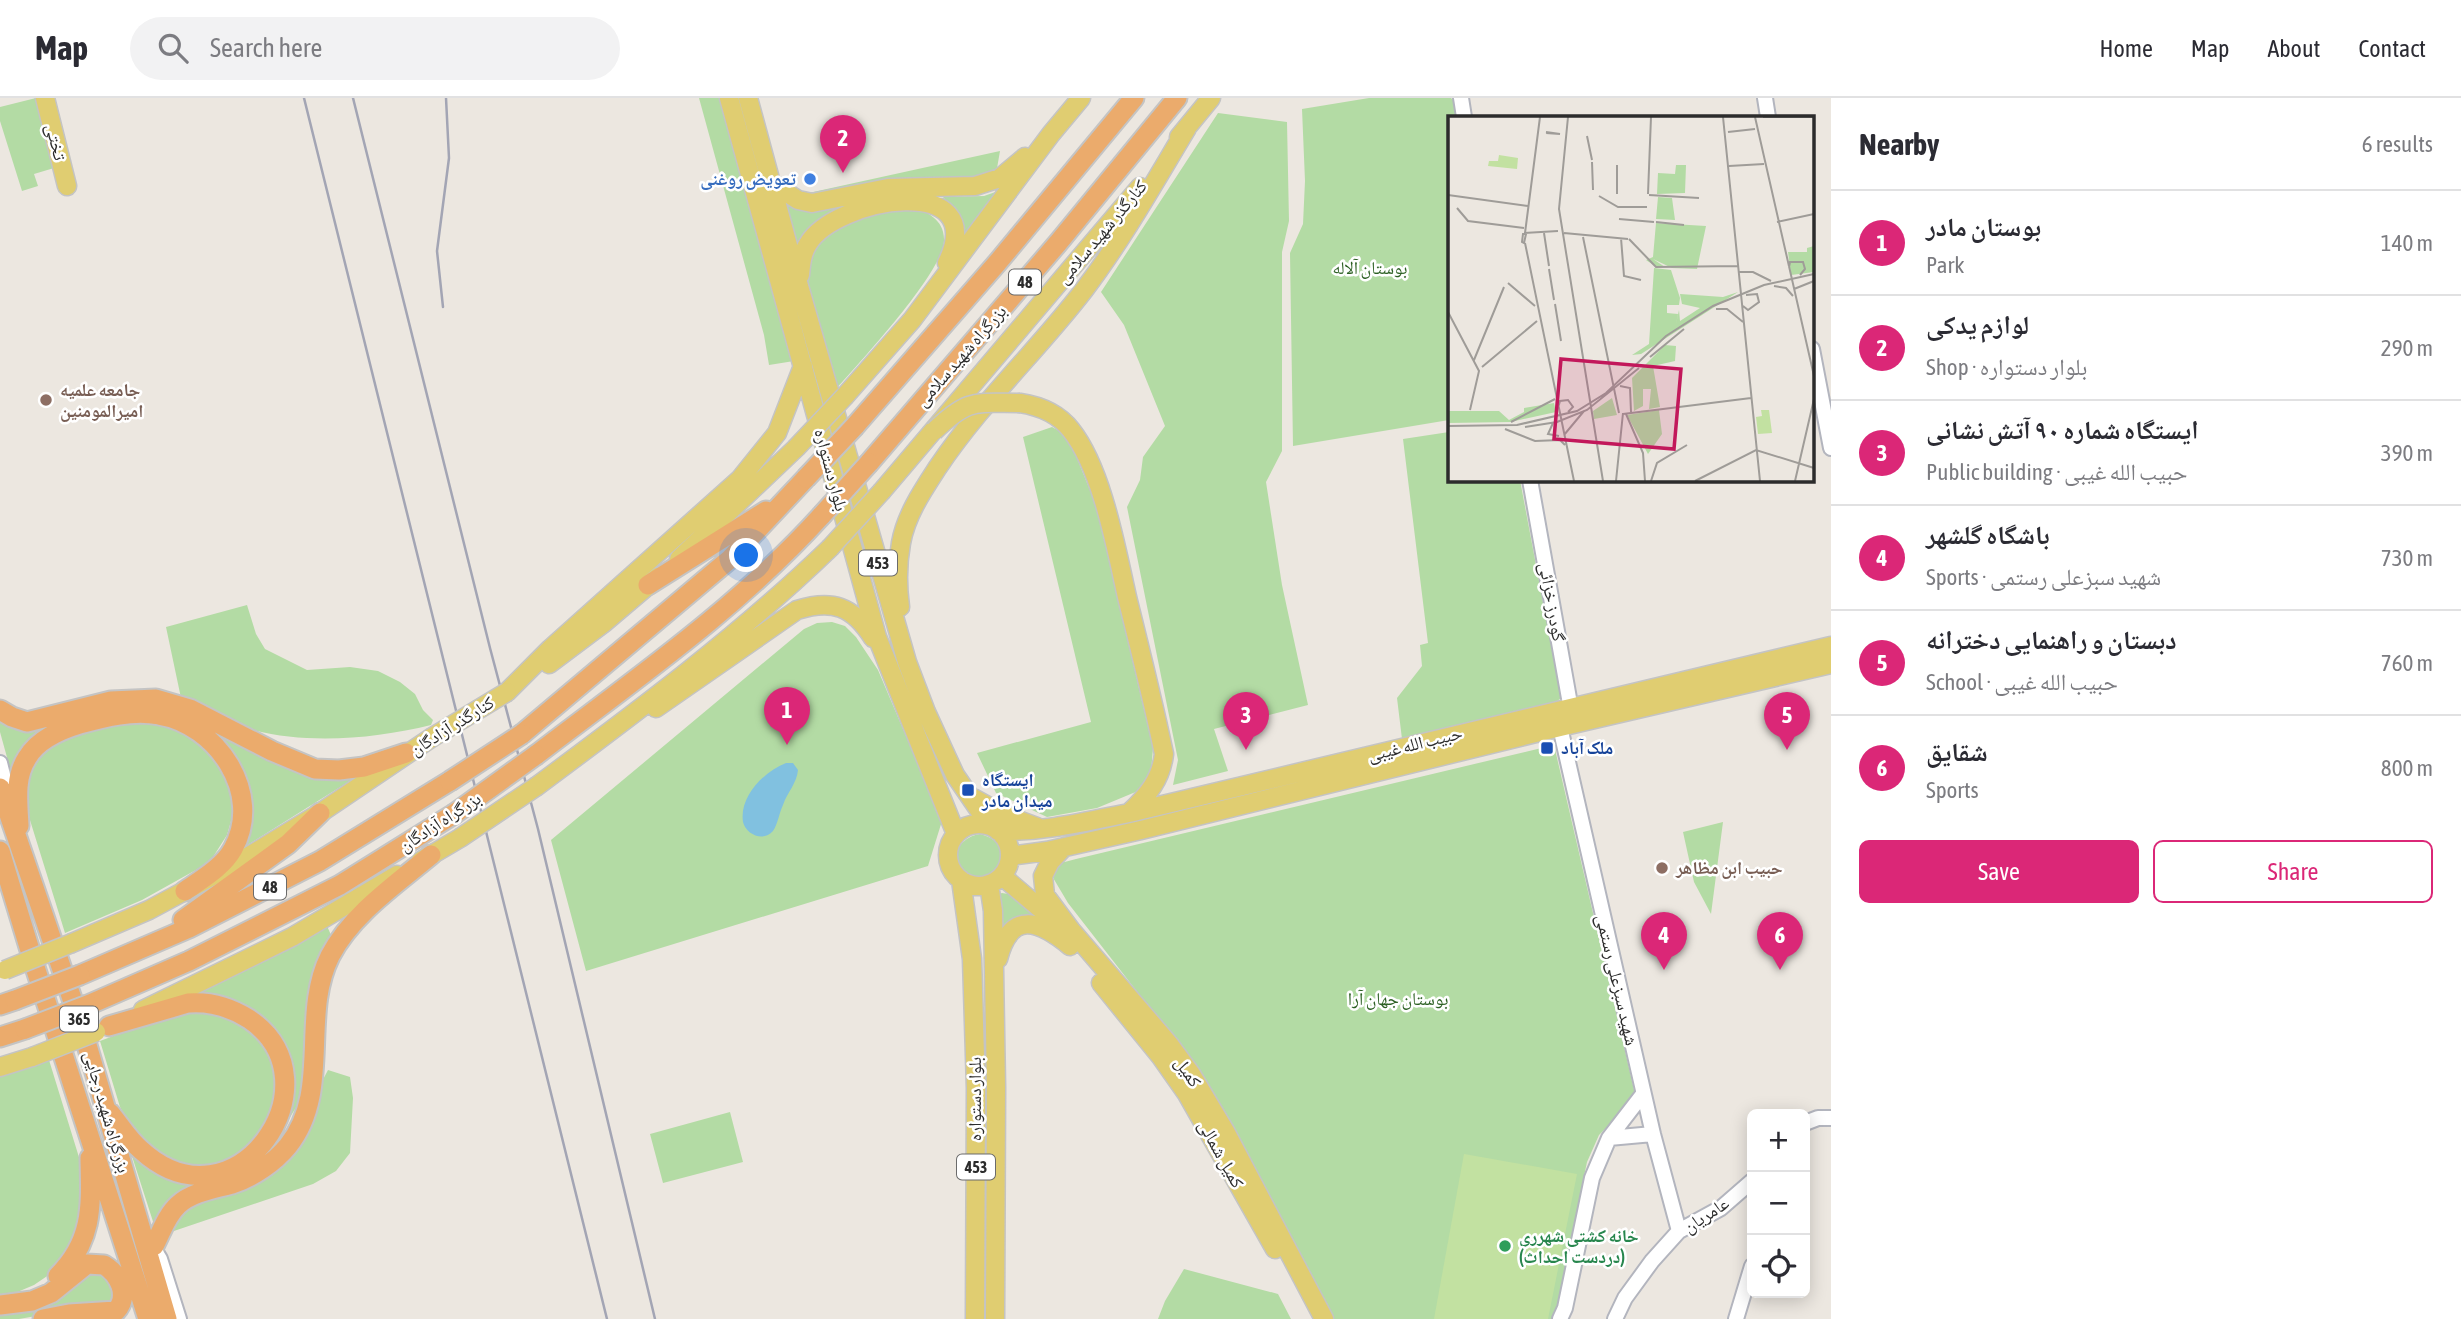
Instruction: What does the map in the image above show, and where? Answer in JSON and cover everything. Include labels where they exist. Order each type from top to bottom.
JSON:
[{"type":"highway","name":"بزرگراه شهید سلامی","points":[[806,478],[989,272],[1135,98]]},
{"type":"highway","name":"بزرگراه شهید سلامی","points":[[822,515],[1058,243],[1177,98]]},
{"type":"highway","name":"بزرگراه آزادگان","points":[[8,1002],[80,975],[189,928],[320,861],[522,734],[730,559],[806,478]]},
{"type":"highway","points":[[648,585],[791,495]]},
{"type":"highway","name":"بزرگراه آزادگان","points":[[0,1038],[88,1005],[189,961],[340,885],[454,814],[536,755],[716,617],[789,552],[822,515]]},
{"type":"highway","points":[[0,710],[12,718],[27,722],[111,701],[156,699],[190,709],[272,751],[315,769],[364,767],[407,754]]},
{"type":"highway","points":[[19,844],[19,776],[27,757],[40,743],[71,727],[97,719],[144,713],[168,717],[191,727],[218,748],[236,776],[241,802],[241,824],[234,847],[217,867],[185,891]]},
{"type":"highway","name":"بزرگراه شهید رجایی","points":[[0,788],[82,1028],[148,1240],[167,1319]]},
{"type":"highway","points":[[143,948],[288,844],[320,813]]},
{"type":"highway","name":"بزرگراه شهید رجایی","points":[[0,851],[148,1319]]},
{"type":"highway","points":[[148,1240],[178,1205],[193,1195],[235,1183],[254,1174],[288,1147],[302,1125],[310,1100],[319,989],[329,958],[354,922],[431,855]]},
{"type":"highway","points":[[0,894],[25,937]]},
{"type":"highway","points":[[102,1029],[188,1003],[199,1002],[227,1008],[247,1018],[264,1032],[279,1059],[284,1090],[277,1122],[260,1147],[240,1165],[214,1174],[186,1174],[156,1161],[140,1150],[104,1105]]},
{"type":"highway","points":[[0,1303],[27,1296],[52,1283],[72,1262],[85,1236],[91,1206],[89,1136]]},
{"type":"highway","points":[[0,1303],[32,1301],[51,1293],[87,1264],[104,1265],[117,1277],[123,1298],[116,1311],[69,1314],[43,1319]]},
{"type":"main road","name":"تختی","points":[[45,98],[67,186]]},
{"type":"main road","name":"بلوار دستواره","points":[[729,98],[881,651],[956,834]]},
{"type":"main road","name":"بلوار دستواره","points":[[748,98],[907,662],[926,712],[965,791],[994,828]]},
{"type":"main road","points":[[912,320],[1081,98]]},
{"type":"main road","name":"کنارگذر شهید سلامی","points":[[587,749],[785,592],[830,548],[1115,219],[1211,98]]},
{"type":"main road","points":[[907,662],[896,580],[901,541],[912,510],[957,439],[1084,290],[1187,128]]},
{"type":"main road","points":[[770,182],[798,200],[812,202],[888,188],[975,186],[1000,178],[1051,134]]},
{"type":"main road","points":[[799,286],[803,255],[808,242],[827,225],[859,211],[892,203],[930,203],[942,207],[950,216],[956,237],[948,261],[912,320]]},
{"type":"main road","name":"کنارگذر آزادگان","points":[[2,971],[149,911],[185,891],[320,813],[431,738],[536,674],[605,622],[684,555],[796,448],[912,320]]},
{"type":"main road","points":[[507,692],[550,649],[740,479],[778,433],[803,366]]},
{"type":"main road","points":[[934,431],[960,408],[971,404],[1020,403],[1040,406],[1056,415],[1070,428],[1089,463],[1109,520],[1164,754],[1159,777],[1147,795],[1129,813]]},
{"type":"main road","points":[[0,1067],[102,1029],[292,937],[460,838],[587,749],[654,710],[797,610],[817,604],[836,606],[853,614],[867,628],[881,651]]},
{"type":"main road","name":"حبیب الله غیبی","points":[[1010,856],[1063,848],[1568,719],[1831,646]]},
{"type":"main road","name":"حبیب الله غیبی","points":[[994,828],[1023,832],[1129,813],[1831,664]]},
{"type":"main road","points":[[941,795],[951,802],[960,798],[965,791],[1002,814],[1043,829]]},
{"type":"main road","points":[[972,825],[994,828],[1004,838],[1010,856],[1006,870],[995,880],[975,886],[961,880],[950,867],[948,858],[951,841],[956,834],[972,825]]},
{"type":"main road","name":"کمیل","points":[[1063,848],[1050,862],[1043,876],[1045,895],[1191,1073],[1225,1131],[1324,1319]]},
{"type":"main road","name":"بلوار دستواره","points":[[961,880],[972,959],[976,1088],[975,1319]]},
{"type":"main road","name":"بلوار دستواره","points":[[995,880],[995,1319]]},
{"type":"main road","name":"کمیل شمالی","points":[[995,880],[1043,911],[1161,1057],[1187,1094],[1283,1262],[1310,1319]]},
{"type":"main road","points":[[993,979],[1003,942],[1008,935],[1022,926],[1040,925],[1070,946]]},
{"type":"street","points":[[1461,98],[1464,116]]},
{"type":"street","points":[[1765,98],[1769,116]]},
{"type":"street","points":[[1814,359],[1831,448]]},
{"type":"street","name":"گودرز خزائی","points":[[1530,481],[1568,719]]},
{"type":"street","name":"شهید سبزعلی رستمی","points":[[1568,719],[1643,1094],[1679,1231]]},
{"type":"street","points":[[0,762],[19,844]]},
{"type":"street","points":[[1560,1319],[1565,1308],[1592,1178],[1609,1138],[1643,1094]]},
{"type":"street","points":[[1810,1121],[1831,1118]]},
{"type":"street","points":[[1609,1138],[1653,1134]]},
{"type":"street","name":"عامریان","points":[[1615,1319],[1625,1298],[1652,1261],[1679,1231],[1721,1208],[1747,1185]]},
{"type":"street","points":[[148,1240],[179,1319]]},
{"type":"street","points":[[1736,1319],[1747,1283]]},
{"type":"green space","points":[[36,98],[54,168],[34,174],[38,186],[22,191],[0,121],[0,107]]},
{"type":"green space","points":[[699,98],[720,98],[794,361],[769,365],[764,335]]},
{"type":"green space","name":"بوستان آلاله","points":[[1369,98],[1451,98],[1455,102],[1458,116],[1448,116],[1448,420],[1293,446],[1290,253],[1303,224],[1305,181],[1302,109]]},
{"type":"green space","points":[[1218,113],[1287,122],[1289,221],[1282,252],[1282,451],[1266,482],[1282,585],[1308,705],[1214,729],[1228,771],[1173,785],[1178,760],[1127,507],[1140,480],[1143,457],[1165,426],[1124,325],[1101,292]]},
{"type":"green space","points":[[1000,151],[996,174],[981,179],[814,197],[804,194]]},
{"type":"green space","points":[[1004,189],[964,245],[961,219],[943,197],[984,196]]},
{"type":"green space","points":[[783,201],[803,209],[824,210],[868,201],[811,228],[795,245]]},
{"type":"green space","points":[[910,207],[928,214],[942,227],[944,241],[940,255],[899,316],[837,388],[804,275],[813,247],[849,219]]},
{"type":"green space","points":[[1052,427],[1070,441],[1096,505],[1153,748],[1151,772],[1138,791],[1097,808],[1047,817],[996,793],[977,753],[1091,722],[1023,437]]},
{"type":"green space","points":[[1448,432],[1448,481],[1520,481],[1561,698],[1556,702],[1402,739],[1397,698],[1422,666],[1420,645],[1428,643],[1403,439]]},
{"type":"green space","points":[[247,605],[256,634],[265,649],[307,670],[350,667],[378,671],[400,682],[415,694],[423,710],[433,720],[431,725],[363,737],[293,737],[240,726],[181,698],[166,627]]},
{"type":"green space","points":[[832,622],[845,626],[856,637],[878,670],[942,821],[928,866],[586,971],[551,840],[804,629],[817,623]]},
{"type":"green space","points":[[151,705],[192,717],[281,765],[323,774],[361,774],[241,849],[245,822],[244,797],[238,773],[227,751],[211,733],[191,719],[167,711],[121,709],[61,725],[41,736],[25,750],[13,779],[0,732],[0,717],[15,725],[31,727],[111,706]]},
{"type":"green space","points":[[160,721],[203,740],[234,789],[233,814],[227,835],[213,857],[203,866],[142,900],[65,933],[25,804],[27,780],[32,764],[47,745],[108,723]]},
{"type":"green space","name":"بوستان جهان آرا","points":[[1554,745],[1635,1094],[1631,1103],[1599,1135],[1587,1162],[1552,1319],[1327,1319],[1188,1057],[1068,903],[1049,871],[1057,864],[1076,859]]},
{"type":"green space","points":[[1723,822],[1711,914],[1694,882],[1683,832]]},
{"type":"green space","points":[[980,834],[994,840],[1001,850],[1001,860],[997,870],[980,880],[969,878],[960,869],[956,857],[964,841]]},
{"type":"green space","points":[[999,894],[1025,902],[1039,922],[999,945]]},
{"type":"green space","points":[[327,926],[331,935],[323,951],[300,1101],[284,1127],[285,1116],[268,1031],[183,999]]},
{"type":"green space","points":[[188,1008],[234,1018],[266,1048],[278,1085],[264,1134],[222,1165],[191,1167],[161,1156],[132,1129],[120,1107],[100,1041]]},
{"type":"green space","points":[[49,1060],[86,1180],[83,1224],[56,1270],[34,1285],[15,1293],[0,1295],[0,1076]]},
{"type":"green space","points":[[328,1070],[350,1077],[353,1098],[350,1153],[336,1171],[313,1184],[168,1233],[185,1206],[257,1178],[317,1091]]},
{"type":"green space","points":[[730,1112],[743,1162],[663,1183],[650,1134]]},
{"type":"green space","points":[[130,1150],[219,1180],[157,1234]]},
{"type":"green space","name":"خانه کشتی شهرری (دردست احداث)","points":[[1464,1154],[1577,1174],[1548,1319],[1434,1319]]},
{"type":"green space","points":[[1184,1269],[1278,1294],[1291,1319],[1158,1319]]},
{"type":"green space","points":[[90,1270],[111,1277],[116,1302],[19,1319],[0,1319],[0,1311]]},
{"type":"water","points":[[786,763],[793,763],[798,770],[796,779],[773,831],[765,836],[756,836],[743,822],[745,803],[762,778]]},
{"type":"railway","points":[[304,98],[607,1319]]},
{"type":"railway","points":[[353,98],[490,648],[538,829],[655,1319]]},
{"type":"railway","points":[[443,307],[437,251],[449,158],[446,98]]},
{"type":"place","name":"لوازم یدکی","points":[[843,173]]},
{"type":"place","name":"تعویض روغنی","points":[[810,179]]},
{"type":"place","name":"جامعه علمیه امیرالمومنین","points":[[46,400]]},
{"type":"place","name":"بوستان مادر","points":[[787,745]]},
{"type":"place","name":"ملک آباد","points":[[1547,748]]},
{"type":"place","name":"ایستگاه شماره ۹۰ آتش نشانی","points":[[1246,750]]},
{"type":"place","name":"دبستان و راهنمایی دخترانه","points":[[1787,750]]},
{"type":"place","name":"ایستگاه میدان مادر","points":[[968,790]]},
{"type":"place","name":"حبیب ابن مظاهر","points":[[1662,868]]},
{"type":"place","name":"باشگاه گلشهر","points":[[1664,970]]},
{"type":"place","name":"شقایق","points":[[1780,970]]},
{"type":"place","name":"خانه کشتی شهرری (دردست احداث)","points":[[1505,1246]]}]
